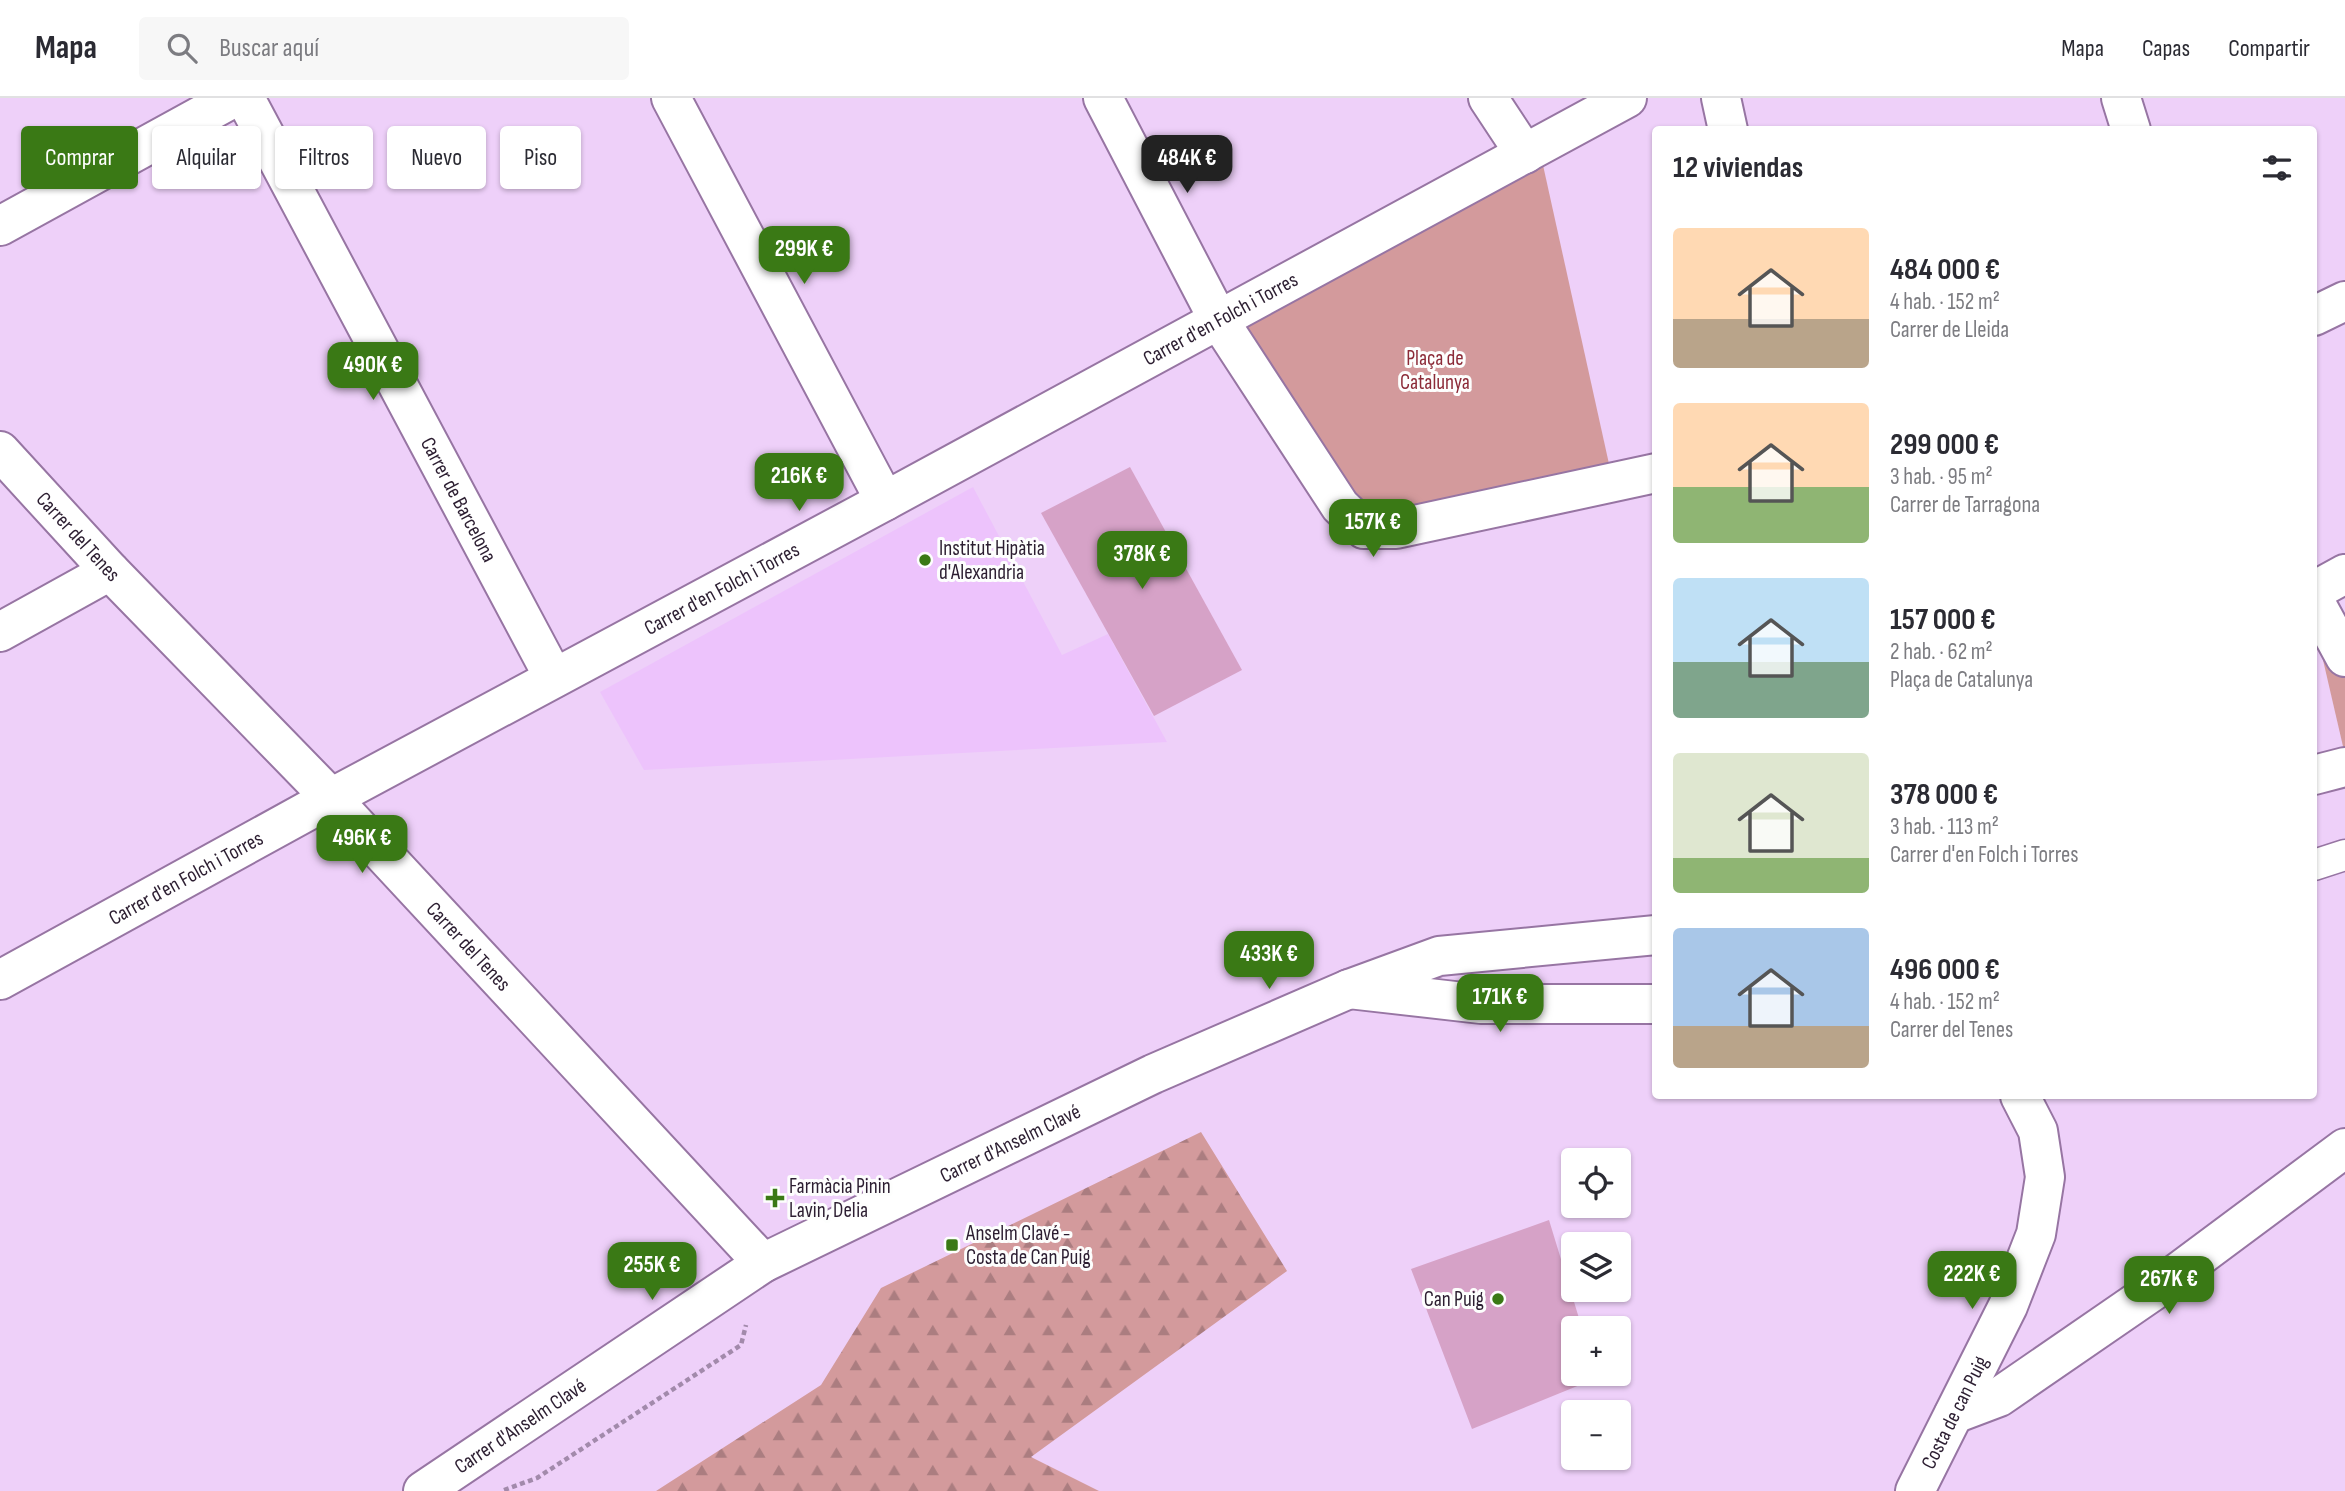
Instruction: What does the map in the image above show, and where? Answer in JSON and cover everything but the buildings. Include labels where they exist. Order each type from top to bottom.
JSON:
[{"type":"street","points":[[0,226],[233,98]]},
{"type":"street","name":"Carrer de Barcelona","points":[[245,98],[554,678]]},
{"type":"street","points":[[671,98],[886,501]]},
{"type":"street","points":[[1103,98],[1218,319],[1340,506],[1364,529],[1396,529],[1652,474]]},
{"type":"street","points":[[1488,98],[1525,154]]},
{"type":"street","name":"Carrer d'en Folch i Torres","points":[[0,980],[331,798],[886,501],[1627,98]]},
{"type":"street","points":[[1721,98],[1727,126]]},
{"type":"street","points":[[2121,98],[2130,126]]},
{"type":"street","points":[[2317,315],[2345,301]]},
{"type":"street","name":"Carrer del Tenes","points":[[0,451],[110,571],[331,798],[763,1263]]},
{"type":"street","points":[[0,632],[110,571]]},
{"type":"street","points":[[2317,590],[2345,574]]},
{"type":"street","points":[[2317,606],[2345,657]]},
{"type":"street","points":[[2317,774],[2345,767]]},
{"type":"street","points":[[2317,864],[2345,855]]},
{"type":"street","name":"Carrer d'Anselm Clavé","points":[[423,1491],[763,1263],[1153,1074],[1349,989],[1439,956],[1652,935]]},
{"type":"street","points":[[1349,989],[1481,1004],[1652,1004]]},
{"type":"street","name":"Costa de can Puig","points":[[1915,1491],[2008,1306],[2036,1234],[2045,1177],[2038,1131],[2022,1099]]},
{"type":"street","points":[[1955,1414],[1999,1397],[2153,1291],[2345,1147]]},
{"type":"path","points":[[502,1491],[537,1478],[741,1345],[763,1263]]},
{"type":"shaded area","name":"Institut Hipàtia d'Alexandria","points":[[973,487],[1062,655],[1108,634],[1167,742],[644,770],[600,692]]},
{"type":"green space","name":"Plaça de Catalunya","points":[[1539,147],[1613,482],[1364,529],[1218,319]]},
{"type":"green space","points":[[2345,620],[2345,755],[2317,634]]},
{"type":"green space","points":[[1201,1132],[1287,1271],[1031,1457],[1099,1491],[656,1491],[821,1385],[881,1288]]},
{"type":"place","name":"Institut Hipàtia d'Alexandria","points":[[925,560]]},
{"type":"place","name":"Farmàcia Pinin Lavin, Delia","points":[[775,1198]]},
{"type":"place","name":"Anselm Clavé - Costa de Can Puig","points":[[952,1245]]},
{"type":"place","name":"Can Puig","points":[[1498,1299]]}]
